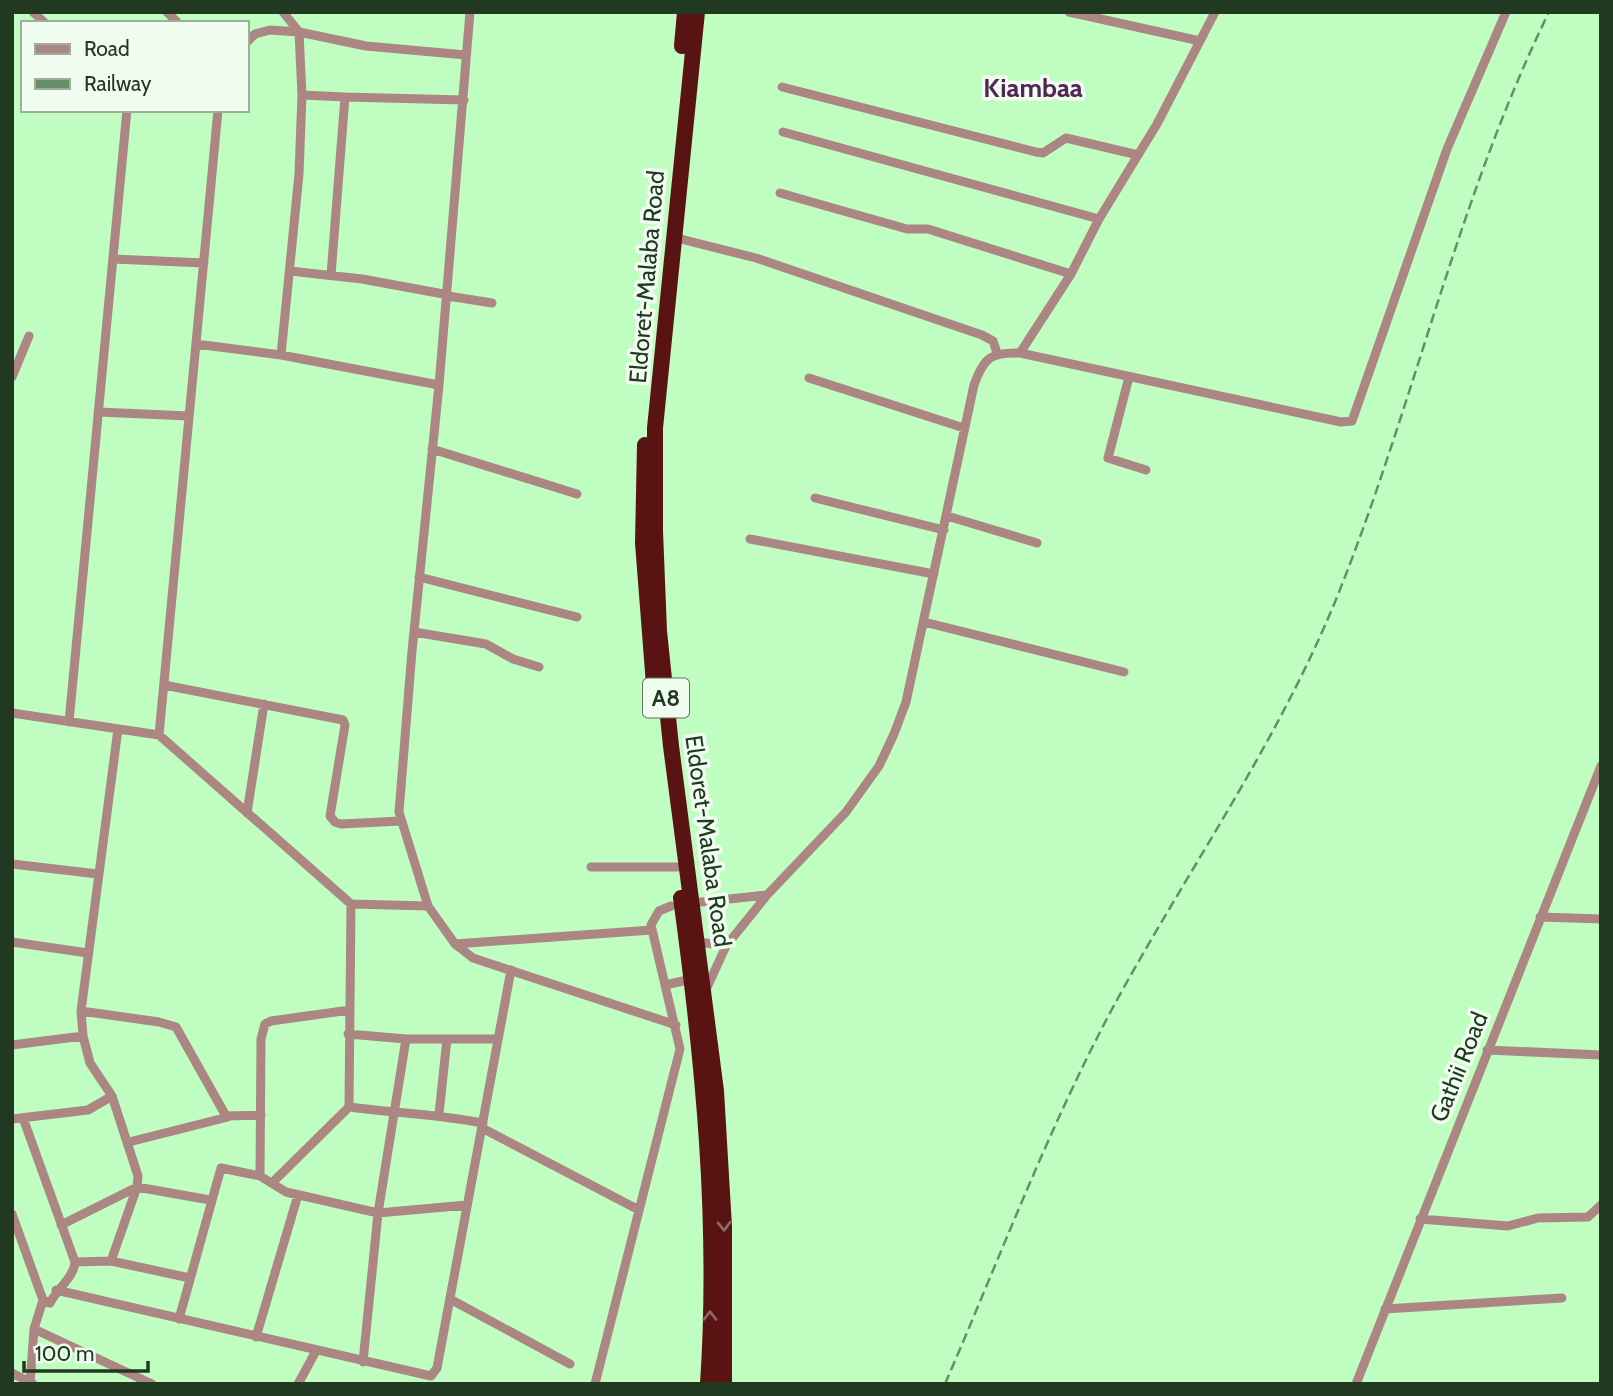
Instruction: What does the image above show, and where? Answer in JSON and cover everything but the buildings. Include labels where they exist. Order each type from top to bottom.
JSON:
[{"type":"highway","name":"Eldoret-Malaba Road","points":[[685,12],[649,392],[643,517],[649,643],[692,979],[709,1173],[708,1384]]},
{"type":"highway","name":"Eldoret-Malaba Road","points":[[697,12],[655,428],[655,531],[659,631],[716,1091],[724,1227],[723,1384]]},
{"type":"street","points":[[281,355],[290,271],[302,96],[299,32],[283,12]]},
{"type":"street","points":[[470,12],[449,296],[419,577],[400,821],[428,906],[455,944],[473,958],[676,1025]]},
{"type":"street","points":[[1069,12],[1200,41]]},
{"type":"street","points":[[1020,353],[1071,274],[1215,12]]},
{"type":"street","points":[[704,994],[726,946],[767,895],[846,812],[879,766],[906,702],[978,372],[997,352],[1020,353],[1341,422],[1352,421],[1447,149],[1506,12]]},
{"type":"street","points":[[248,41],[262,31],[299,32],[366,46],[466,55]]},
{"type":"street","points":[[782,87],[1036,152],[1044,153],[1066,138],[1138,155]]},
{"type":"street","points":[[302,96],[464,100]]},
{"type":"street","points":[[331,275],[345,97]]},
{"type":"street","points":[[68,722],[127,112]]},
{"type":"street","points":[[159,735],[218,112]]},
{"type":"street","points":[[783,132],[1099,219]]},
{"type":"street","points":[[780,193],[906,229],[928,229],[1071,274]]},
{"type":"street","points":[[673,237],[756,258],[982,335],[993,341],[997,352]]},
{"type":"street","points":[[113,259],[204,263]]},
{"type":"street","points":[[290,271],[331,275],[492,303]]},
{"type":"street","points":[[12,377],[29,336]]},
{"type":"street","points":[[196,344],[281,355],[439,385]]},
{"type":"street","points":[[1129,377],[1108,458],[1146,470]]},
{"type":"street","points":[[810,378],[964,428]]},
{"type":"street","points":[[98,412],[189,416]]},
{"type":"street","points":[[432,449],[577,494]]},
{"type":"street","points":[[815,498],[944,530]]},
{"type":"street","points":[[947,516],[1037,542]]},
{"type":"street","points":[[750,539],[934,573]]},
{"type":"street","points":[[419,577],[577,617]]},
{"type":"street","points":[[924,622],[1124,673]]},
{"type":"street","points":[[414,632],[485,644],[513,659],[540,667]]},
{"type":"street","points":[[164,685],[345,722],[330,816],[335,822],[400,821]]},
{"type":"street","points":[[247,813],[264,705]]},
{"type":"street","points":[[12,713],[159,735],[351,904],[428,906]]},
{"type":"street","points":[[111,1261],[137,1187],[129,1142],[112,1096],[90,1063],[83,1036],[81,1012],[118,729]]},
{"type":"street","name":"Gathii Road","points":[[1356,1384],[1486,1050],[1601,766]]},
{"type":"street","points":[[1590,794],[1601,795]]},
{"type":"street","points":[[12,864],[98,874]]},
{"type":"street","points":[[591,867],[677,867]]},
{"type":"street","points":[[701,902],[767,895]]},
{"type":"street","points":[[272,1182],[349,1107],[351,904]]},
{"type":"street","points":[[595,1384],[680,1049],[652,930],[654,918],[659,911],[671,906]]},
{"type":"street","points":[[1540,917],[1601,919]]},
{"type":"street","points":[[455,944],[652,930]]},
{"type":"street","points":[[12,942],[88,953]]},
{"type":"street","points":[[699,942],[726,946]]},
{"type":"street","points":[[56,1290],[431,1376],[437,1368],[511,970]]},
{"type":"street","points":[[665,985],[692,979]]},
{"type":"street","points":[[260,1177],[261,1039],[265,1024],[350,1010]]},
{"type":"street","points":[[81,1012],[159,1022],[176,1027],[228,1117]]},
{"type":"street","points":[[348,1034],[406,1039],[498,1039]]},
{"type":"street","points":[[12,1045],[83,1036]]},
{"type":"street","points":[[363,1362],[378,1213],[406,1039]]},
{"type":"street","points":[[439,1114],[447,1039]]},
{"type":"street","points":[[1486,1050],[1601,1055]]},
{"type":"street","points":[[12,1119],[88,1110],[112,1096]]},
{"type":"street","points":[[349,1107],[393,1113],[439,1114],[482,1126],[639,1210]]},
{"type":"street","points":[[129,1142],[228,1117],[261,1115]]},
{"type":"street","points":[[23,1118],[75,1262],[74,1271],[56,1290],[50,1303],[43,1300]]},
{"type":"street","points":[[179,1319],[221,1168],[260,1177],[286,1192],[378,1213],[467,1205]]},
{"type":"street","points":[[61,1225],[137,1187],[210,1200]]},
{"type":"street","points":[[256,1337],[298,1195]]},
{"type":"street","points":[[1420,1219],[1508,1226],[1538,1218],[1588,1217],[1601,1205]]},
{"type":"street","points":[[12,1214],[43,1300],[34,1329],[31,1383],[12,1373]]},
{"type":"street","points":[[75,1262],[111,1261],[190,1278]]},
{"type":"street","points":[[1385,1309],[1562,1298]]},
{"type":"street","points":[[450,1299],[570,1364]]},
{"type":"street","points":[[34,1329],[152,1384]]},
{"type":"street","points":[[298,1384],[316,1351]]},
{"type":"railway","points":[[945,1384],[1027,1189],[1094,1045],[1147,947],[1265,745],[1318,641],[1368,515],[1489,153],[1549,12]]},
{"type":"district","name":"Kiambaa","points":[[1033,88]]}]
